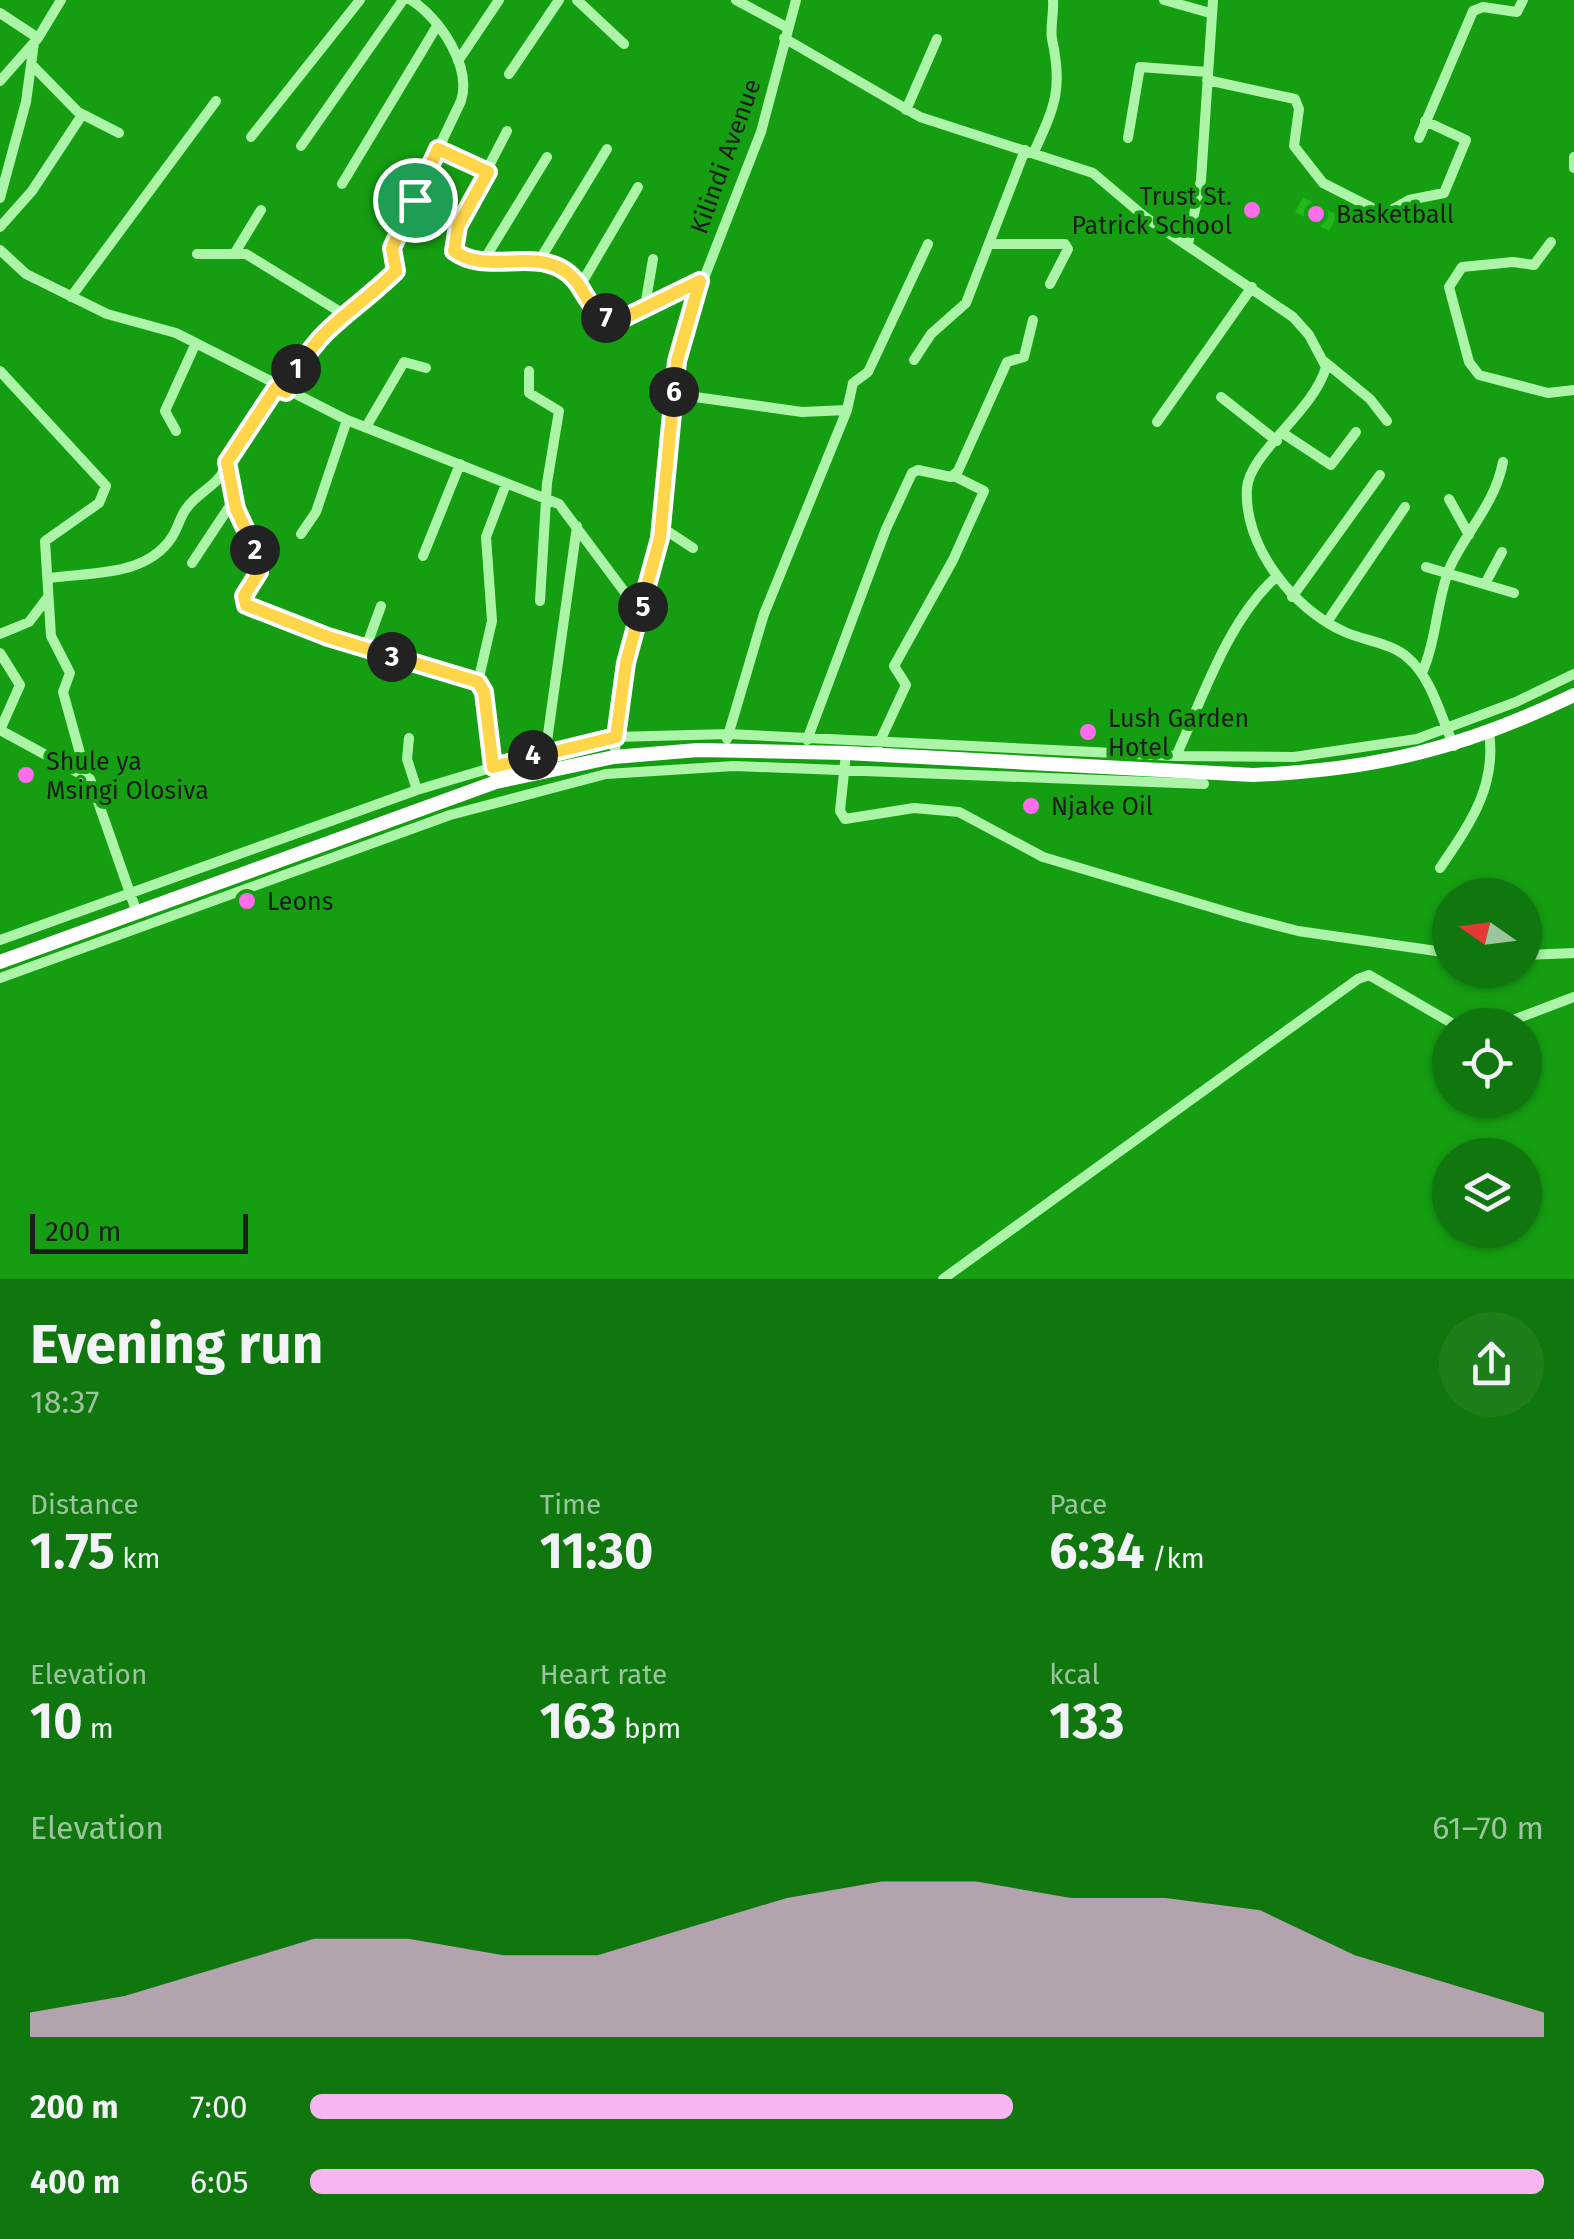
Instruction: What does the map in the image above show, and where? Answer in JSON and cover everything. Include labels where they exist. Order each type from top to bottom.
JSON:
[{"type":"highway","points":[[0,962],[494,775],[614,757],[725,750],[804,755],[876,747],[1253,775],[1363,766],[1454,746],[1574,695]]},
{"type":"street","points":[[52,0],[52,17]]},
{"type":"street","points":[[0,82],[36,40],[61,0]]},
{"type":"street","points":[[251,137],[360,0]]},
{"type":"street","points":[[301,146],[403,0]]},
{"type":"street","points":[[50,578],[125,568],[152,558],[172,538],[188,506],[219,481],[227,462],[306,350],[342,314],[396,271],[392,248],[464,91],[458,60],[437,26],[410,0]]},
{"type":"street","points":[[458,60],[499,0]]},
{"type":"street","points":[[509,74],[558,0]]},
{"type":"street","points":[[577,0],[624,44]]},
{"type":"street","points":[[736,0],[906,110],[1093,173],[1145,217],[1298,322],[1326,362],[1370,399],[1388,421]]},
{"type":"street","name":"Kilindi Avenue","points":[[614,757],[626,663],[662,527],[684,332],[700,281],[760,132],[796,0]]},
{"type":"street","points":[[914,360],[931,334],[966,304],[1029,151],[1051,114],[1060,72],[1052,37],[1053,0]]},
{"type":"street","points":[[1188,244],[1202,180],[1212,0]]},
{"type":"street","points":[[1418,138],[1474,11],[1483,7],[1518,12],[1523,0]]},
{"type":"street","points":[[1171,1],[1210,13]]},
{"type":"street","points":[[0,13],[36,40]]},
{"type":"street","points":[[342,184],[437,26]]},
{"type":"street","points":[[906,110],[938,39]]},
{"type":"street","points":[[0,198],[36,40]]},
{"type":"street","points":[[32,65],[82,116],[119,133]]},
{"type":"street","points":[[1128,138],[1140,67],[1207,76],[1292,96],[1299,109],[1294,146],[1323,183],[1380,214],[1448,188],[1466,140],[1425,121]]},
{"type":"street","points":[[71,297],[216,101]]},
{"type":"street","points":[[0,226],[32,191],[82,116]]},
{"type":"street","points":[[507,131],[452,245],[460,256],[538,261],[561,268],[580,286],[592,310],[609,319],[628,319],[700,281]]},
{"type":"street","points":[[438,149],[488,172]]},
{"type":"street","points":[[538,261],[607,149]]},
{"type":"street","points":[[484,260],[547,157]]},
{"type":"street","points":[[1574,157],[1574,168]]},
{"type":"street","points":[[580,286],[638,188]]},
{"type":"street","points":[[236,251],[261,210]]},
{"type":"street","points":[[1551,242],[1534,265],[1513,262],[1462,267],[1449,287],[1468,362],[1479,375],[1548,392],[1574,390]]},
{"type":"street","points":[[725,750],[764,614],[847,410],[853,383],[868,372],[928,244]]},
{"type":"street","points":[[990,244],[1065,244],[1068,250],[1050,284]]},
{"type":"street","points":[[0,250],[26,274],[71,297],[129,323],[176,333],[281,390],[347,420],[548,500],[569,513],[642,614]]},
{"type":"street","points":[[197,254],[207,257],[236,251],[298,282],[342,314]]},
{"type":"street","points":[[644,312],[653,259]]},
{"type":"street","points":[[1156,422],[1220,338],[1252,287]]},
{"type":"street","points":[[954,476],[1008,362],[1024,357],[1033,320]]},
{"type":"street","points":[[176,431],[164,411],[195,345]]},
{"type":"street","points":[[366,427],[404,362],[426,368]]},
{"type":"street","points":[[1326,362],[1319,386],[1256,466],[1247,489],[1253,520],[1276,576],[1292,597],[1328,622],[1404,654],[1422,673],[1454,746]]},
{"type":"street","points":[[0,370],[106,486],[99,503],[46,541],[48,596],[51,636],[70,672],[63,692],[86,775],[103,808],[137,913]]},
{"type":"street","points":[[529,371],[529,392],[559,411],[540,601]]},
{"type":"street","points":[[674,394],[802,412],[847,410]]},
{"type":"street","points":[[1221,397],[1331,464],[1356,432]]},
{"type":"street","points":[[301,534],[316,512],[347,420]]},
{"type":"street","points":[[227,462],[233,501],[259,558],[259,572],[244,596],[246,605],[366,648],[478,682],[484,692],[494,775]]},
{"type":"street","points":[[1422,673],[1434,644],[1448,572],[1493,499],[1504,462]]},
{"type":"street","points":[[424,556],[460,464]]},
{"type":"street","points":[[804,755],[886,529],[912,474],[918,470],[954,476],[984,491],[953,560],[894,666],[906,685],[876,747]]},
{"type":"street","points":[[1292,597],[1380,475]]},
{"type":"street","points":[[478,682],[492,621],[486,537],[506,484]]},
{"type":"street","points":[[1449,499],[1469,535]]},
{"type":"street","points":[[192,562],[233,501]]},
{"type":"street","points":[[1328,622],[1406,507]]},
{"type":"street","points":[[544,770],[577,525]]},
{"type":"street","points":[[662,527],[693,548]]},
{"type":"street","points":[[1484,584],[1502,552]]},
{"type":"street","points":[[1426,567],[1514,593]]},
{"type":"street","points":[[1176,756],[1219,662],[1252,603],[1276,576]]},
{"type":"street","points":[[0,634],[26,624],[48,596]]},
{"type":"street","points":[[366,648],[381,606]]},
{"type":"street","points":[[0,653],[20,685],[0,730],[86,775]]},
{"type":"street","points":[[0,940],[241,857],[418,790],[494,775],[544,752],[616,737],[728,734],[808,737],[876,747],[1294,758],[1354,752],[1417,739],[1574,674]]},
{"type":"street","points":[[1440,868],[1475,819],[1491,768],[1489,732]]},
{"type":"street","points":[[408,738],[407,759],[418,790]]},
{"type":"street","points":[[846,753],[840,813],[845,820],[914,808],[959,812],[1043,857],[1298,932],[1432,950]]},
{"type":"street","points":[[0,978],[450,814],[585,778],[698,766],[1204,784]]},
{"type":"street","points":[[1542,954],[1574,953]]},
{"type":"street","points":[[943,1279],[1358,980],[1368,975],[1432,1011]]},
{"type":"street","points":[[1542,1009],[1574,997]]},
{"type":"green space","name":"Basketball","points":[[1303,197],[1337,215],[1329,231],[1295,212]]},
{"type":"place","name":"Trust St. Patrick School","points":[[1252,210]]},
{"type":"place","name":"Basketball","points":[[1316,214]]},
{"type":"place","name":"Lush Garden Hotel","points":[[1088,732]]},
{"type":"place","name":"Shule ya Msingi Olosiva","points":[[26,775]]},
{"type":"place","name":"Njake Oil","points":[[1031,806]]},
{"type":"place","name":"Leons","points":[[247,901]]},
{"type":"route","points":[[438,149],[488,172],[453,237],[454,251],[460,256],[493,262],[538,261],[561,268],[580,286],[592,310],[609,319],[618,321],[641,314],[700,281],[677,361],[660,538],[626,663],[616,737],[493,767],[484,692],[478,682],[328,637],[281,620],[274,613],[251,608],[244,600],[260,565],[233,501],[229,456],[276,388],[286,392],[306,350],[320,334],[396,271],[392,248],[415,200],[438,149]]}]
